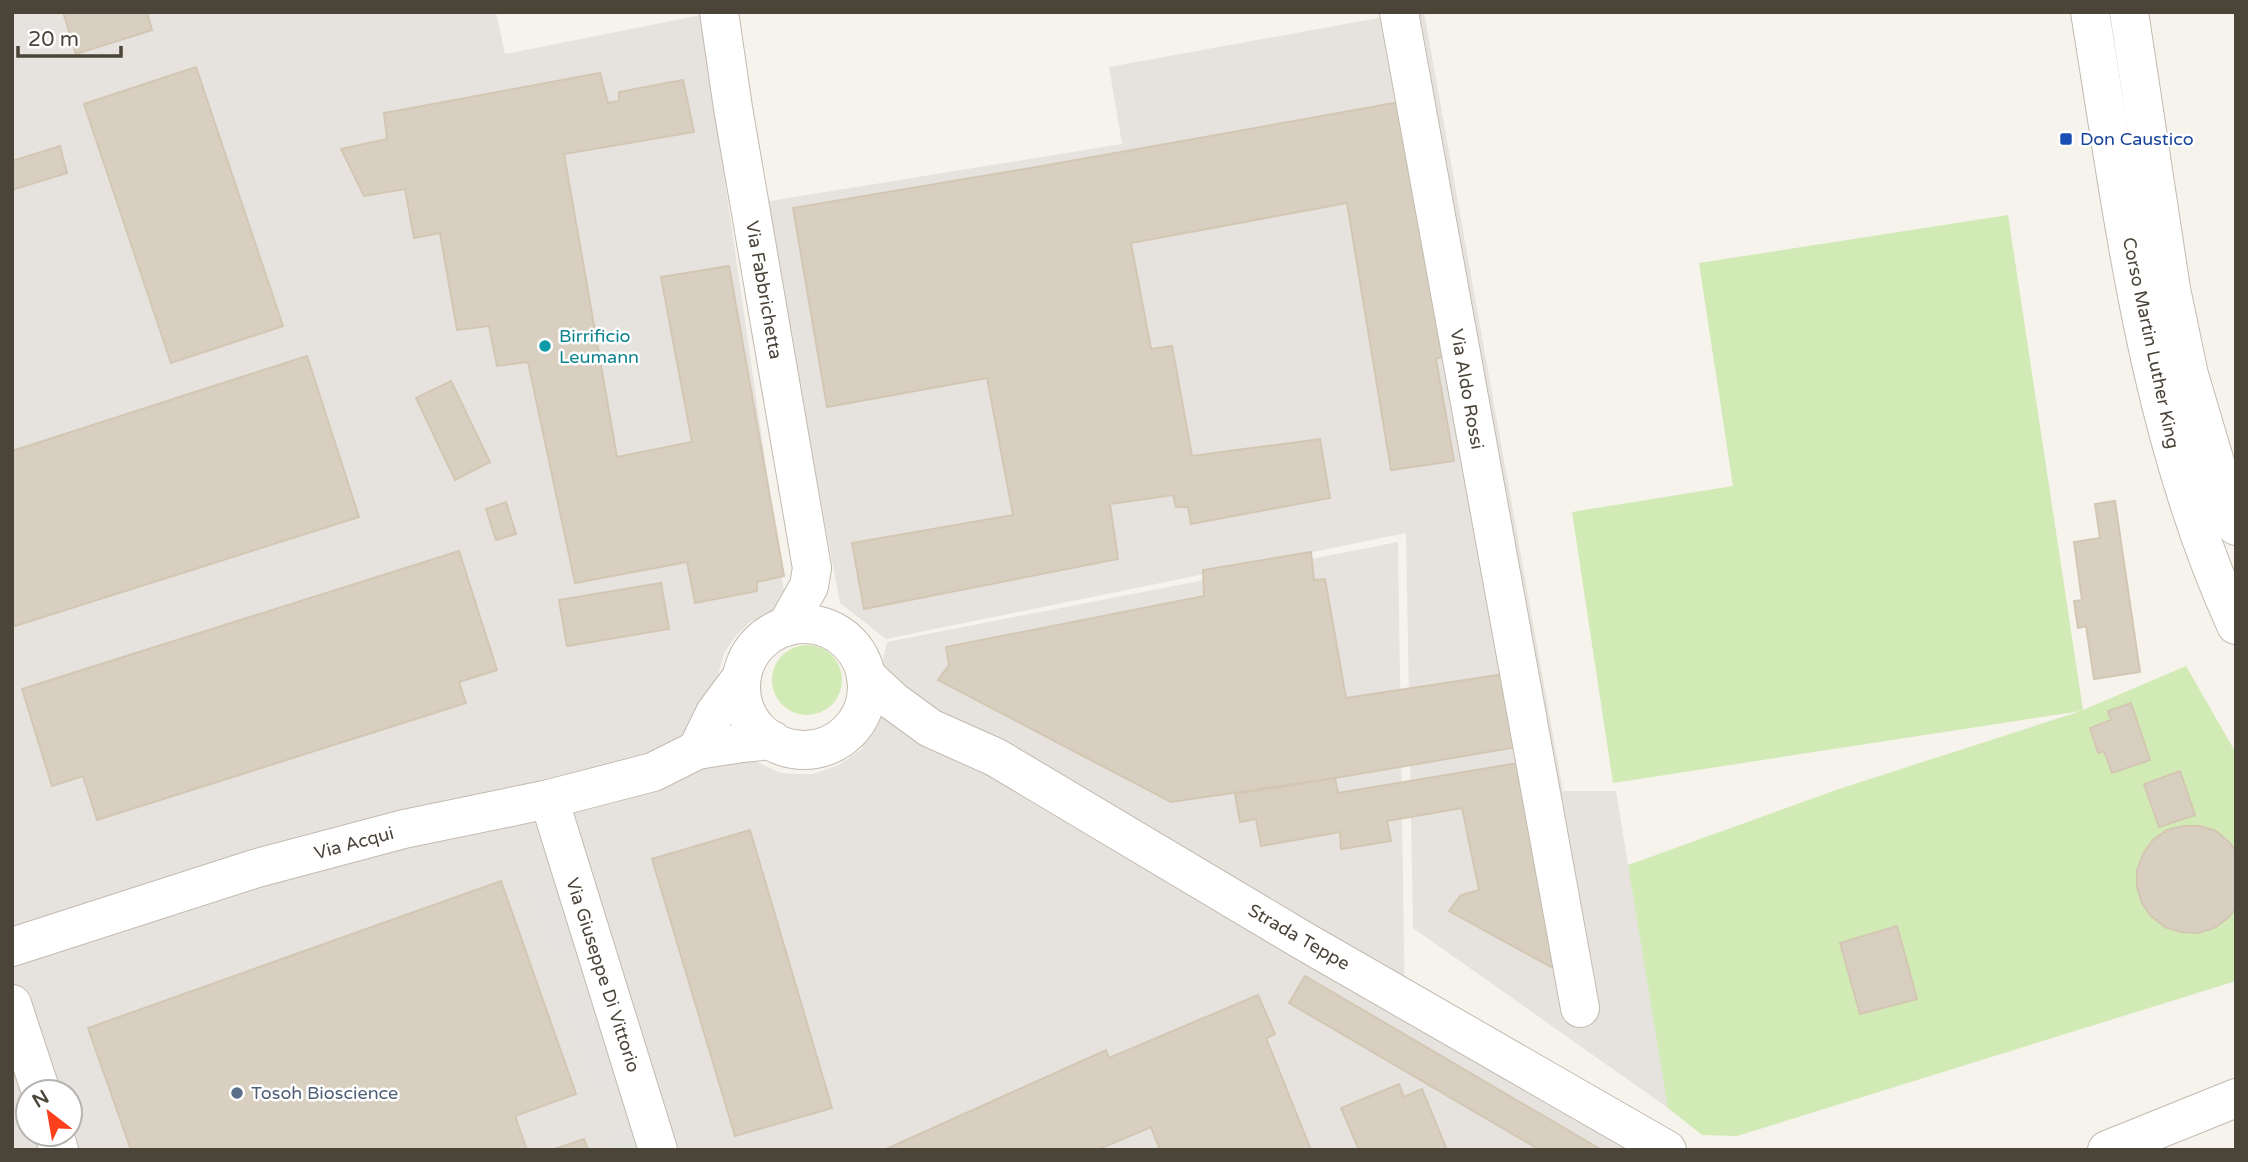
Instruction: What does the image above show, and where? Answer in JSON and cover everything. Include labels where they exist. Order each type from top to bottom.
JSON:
[{"type":"street","name":"Via Fabbrichetta","points":[[719,12],[812,568],[831,600],[840,635]]},
{"type":"street","name":"Via Aldo Rossi","points":[[1399,12],[1580,1008]]},
{"type":"street","name":"Corso Martin Luther King","points":[[2090,12],[2138,304],[2159,399],[2205,550],[2236,625]]},
{"type":"street","name":"Corso Martin Luther King","points":[[2129,12],[2171,289],[2189,375],[2236,526]]},
{"type":"street","name":"Via Fabbrichetta","points":[[786,627],[808,586],[812,568]]},
{"type":"street","points":[[697,750],[715,713],[741,678],[748,658],[761,640],[779,629],[800,623],[822,626],[840,635],[854,649],[864,666],[868,685],[864,705],[855,724]]},
{"type":"street","name":"Strada Teppe","points":[[866,676],[893,701],[930,728],[995,757],[1302,940],[1667,1150]]},
{"type":"street","name":"Via Acqui","points":[[741,678],[742,701],[750,720],[764,736],[782,746],[802,750],[822,747],[841,738],[855,724]]},
{"type":"street","name":"Strada Teppe","points":[[855,724],[879,723],[930,728]]},
{"type":"street","name":"Via Acqui","points":[[12,947],[267,866],[404,829],[549,799],[653,772],[697,750],[772,740]]},
{"type":"street","name":"Via Giuseppe Di Vittorio","points":[[549,799],[658,1150]]},
{"type":"street","points":[[12,1004],[36,1078]]},
{"type":"street","points":[[2107,1150],[2236,1098]]},
{"type":"shaded area","points":[[12,12],[496,12],[505,54],[701,15],[786,606],[750,622],[725,651],[716,694],[740,749],[759,763],[781,773],[813,774],[839,765],[862,749],[887,642],[1398,542],[1405,1015],[1639,1150],[12,1150]]},
{"type":"shaded area","points":[[1411,12],[1424,12],[1563,791],[1616,791],[1668,1108],[1413,928],[1406,533],[886,639],[840,603],[764,202],[1122,144],[1109,67]]},
{"type":"shaded area","points":[[551,874],[575,948],[552,955],[529,882]]},
{"type":"shaded area","points":[[587,987],[619,1085],[597,1093],[564,995]]},
{"type":"shaded area","points":[[634,1128],[641,1150],[614,1150],[610,1136]]},
{"type":"green space","points":[[2008,215],[2083,710],[2186,666],[2236,753],[2236,981],[1737,1136],[1702,1135],[1668,1108],[1628,865],[1836,790],[2081,711],[1613,783],[1572,512],[1733,486],[1699,263]]},
{"type":"green space","points":[[807,645],[832,655],[842,680],[832,705],[807,715],[782,705],[772,680],[782,655]]},
{"type":"building","points":[[63,12],[147,12],[152,30],[76,54]]},
{"type":"building","points":[[196,67],[283,326],[171,363],[84,104]]},
{"type":"building","name":"Birrificio Leumann","points":[[600,73],[608,103],[619,101],[619,92],[683,80],[694,132],[564,154],[617,457],[692,442],[661,277],[729,266],[784,576],[757,582],[757,591],[695,603],[687,562],[575,583],[528,362],[497,366],[489,326],[457,330],[440,233],[414,238],[405,189],[364,196],[341,149],[387,139],[384,113]]},
{"type":"building","points":[[1400,102],[1449,354],[1436,359],[1454,461],[1391,470],[1347,203],[1131,243],[1151,349],[1172,346],[1192,456],[1320,439],[1330,498],[1191,524],[1188,507],[1176,507],[1173,495],[1110,504],[1118,559],[864,609],[852,543],[1013,515],[987,378],[827,407],[793,208]]},
{"type":"building","points":[[60,146],[67,173],[12,190],[12,161]]},
{"type":"building","points":[[307,356],[359,517],[12,627],[12,451]]},
{"type":"building","points":[[451,381],[490,462],[455,480],[416,398]]},
{"type":"building","points":[[2115,501],[2140,672],[2094,679],[2086,626],[2078,628],[2074,601],[2082,600],[2074,542],[2100,538],[2095,504]]},
{"type":"building","points":[[506,502],[516,534],[496,540],[486,509]]},
{"type":"building","points":[[459,551],[497,670],[459,682],[466,703],[97,820],[83,776],[52,786],[22,689]]},
{"type":"building","points":[[1311,552],[1314,580],[1325,579],[1346,698],[1505,674],[1517,747],[1171,802],[938,680],[949,665],[946,647],[1204,596],[1203,570]]},
{"type":"building","points":[[661,583],[669,629],[567,646],[559,600]]},
{"type":"building","points":[[2131,703],[2150,760],[2112,773],[2104,751],[2098,753],[2090,728],[2111,720],[2108,711]]},
{"type":"building","points":[[1530,761],[1563,965],[1551,967],[1449,911],[1461,895],[1479,890],[1462,808],[1387,821],[1391,841],[1341,849],[1340,832],[1261,846],[1256,819],[1240,822],[1235,794],[1335,778],[1338,793]]},
{"type":"building","points":[[2180,771],[2195,815],[2159,827],[2144,784]]},
{"type":"building","points":[[2200,826],[2216,831],[2236,851],[2236,908],[2214,928],[2198,933],[2165,927],[2151,916],[2142,903],[2137,887],[2137,870],[2143,854],[2153,840],[2167,830]]},
{"type":"building","points":[[750,830],[832,1108],[735,1136],[652,859]]},
{"type":"building","points":[[501,881],[576,1094],[515,1116],[527,1150],[131,1150],[88,1028]]},
{"type":"building","points":[[1897,926],[1917,999],[1860,1014],[1840,943]]},
{"type":"building","points":[[1305,976],[1600,1149],[1540,1150],[1289,1003]]},
{"type":"building","points":[[1258,995],[1275,1034],[1266,1038],[1311,1150],[1160,1150],[1151,1127],[1097,1150],[884,1150],[1106,1050],[1109,1058]]},
{"type":"building","points":[[1399,1084],[1404,1097],[1422,1089],[1447,1150],[1359,1150],[1341,1108]]},
{"type":"building","points":[[584,1139],[588,1150],[552,1150]]},
{"type":"place","name":"Don Caustico","points":[[2066,139]]},
{"type":"place","name":"Birrificio Leumann","points":[[545,346]]},
{"type":"place","name":"Tosoh Bioscience","points":[[237,1093]]}]
